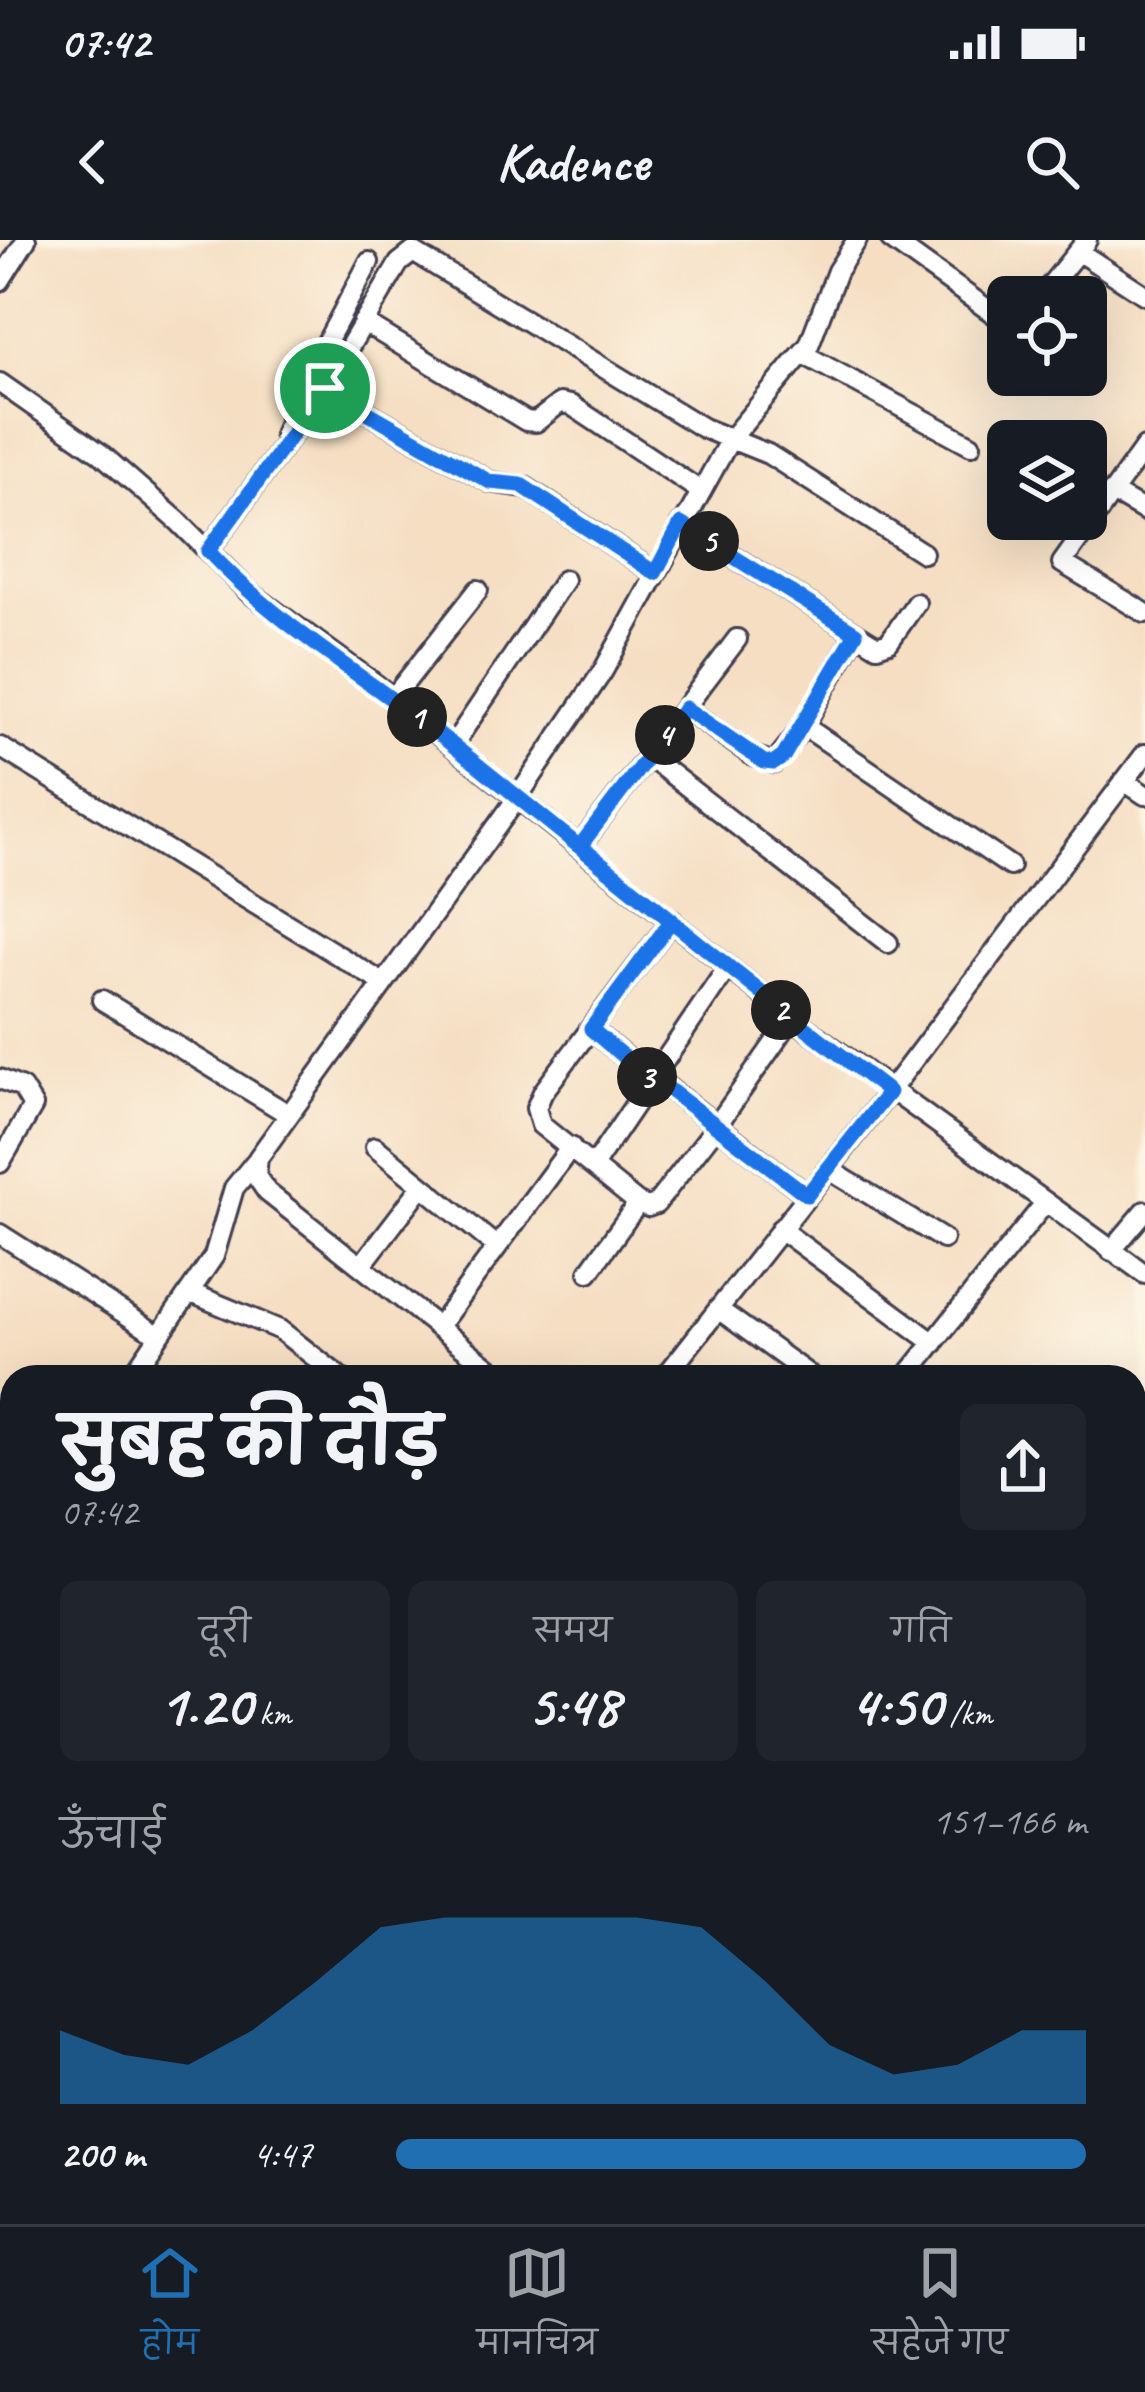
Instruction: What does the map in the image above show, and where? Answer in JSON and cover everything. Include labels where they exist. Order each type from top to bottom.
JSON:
[{"type":"street","points":[[0,280],[26,240]]},
{"type":"street","points":[[139,1365],[221,1240],[234,1189],[518,797],[603,671],[729,441],[765,393],[803,354],[837,271],[857,240]]},
{"type":"street","points":[[890,240],[987,309]]},
{"type":"street","points":[[1058,276],[1083,246],[1145,295]]},
{"type":"street","points":[[208,551],[325,388],[404,256],[421,254],[729,441],[768,454],[923,553]]},
{"type":"street","points":[[277,457],[302,389],[369,262]]},
{"type":"street","points":[[363,322],[526,421],[536,422],[560,403],[572,405],[699,490]]},
{"type":"street","points":[[803,354],[971,445]]},
{"type":"street","points":[[0,383],[100,453],[249,592],[453,745],[792,1018],[1145,1274]]},
{"type":"street","points":[[325,388],[490,482],[521,485],[655,573]]},
{"type":"street","points":[[1145,447],[1062,563],[1145,613]]},
{"type":"street","points":[[1112,491],[1145,511]]},
{"type":"street","points":[[681,524],[883,647],[916,603]]},
{"type":"street","points":[[453,745],[564,580]]},
{"type":"street","points":[[393,698],[478,590]]},
{"type":"street","points":[[685,708],[764,762],[774,763],[804,726],[856,633]]},
{"type":"street","points":[[580,846],[737,639]]},
{"type":"street","points":[[804,726],[1010,866]]},
{"type":"street","points":[[0,747],[383,982]]},
{"type":"street","points":[[674,1365],[1145,754]]},
{"type":"street","points":[[648,756],[888,944]]},
{"type":"street","points":[[1124,781],[1145,795]]},
{"type":"street","points":[[672,920],[543,1092],[536,1108],[541,1125],[638,1203],[656,1204],[792,1018]]},
{"type":"street","points":[[594,1165],[728,967]]},
{"type":"street","points":[[102,1000],[288,1114]]},
{"type":"street","points":[[591,1029],[807,1195]]},
{"type":"street","points":[[0,1079],[22,1088],[33,1106],[0,1163]]},
{"type":"street","points":[[375,1147],[496,1247]]},
{"type":"street","points":[[437,1327],[571,1147]]},
{"type":"street","points":[[258,1158],[256,1176],[267,1192],[486,1365]]},
{"type":"street","points":[[828,1168],[943,1239]]},
{"type":"street","points":[[361,1266],[422,1186]]},
{"type":"street","points":[[589,1272],[638,1203]]},
{"type":"street","points":[[916,1365],[1045,1204]]},
{"type":"street","points":[[1111,1251],[1145,1211]]},
{"type":"street","points":[[780,1229],[934,1342]]},
{"type":"street","points":[[0,1234],[158,1335]]},
{"type":"street","points":[[189,1292],[280,1330],[325,1365]]},
{"type":"street","points":[[718,1309],[795,1365]]},
{"type":"route","points":[[325,388],[208,551],[304,636],[378,686],[580,846],[672,920],[728,967],[792,1018],[889,1092],[807,1195],[591,1029],[672,920],[580,846],[685,708],[753,757],[774,763],[783,757],[856,633],[681,524],[655,573],[521,485],[490,482],[325,388]]}]
